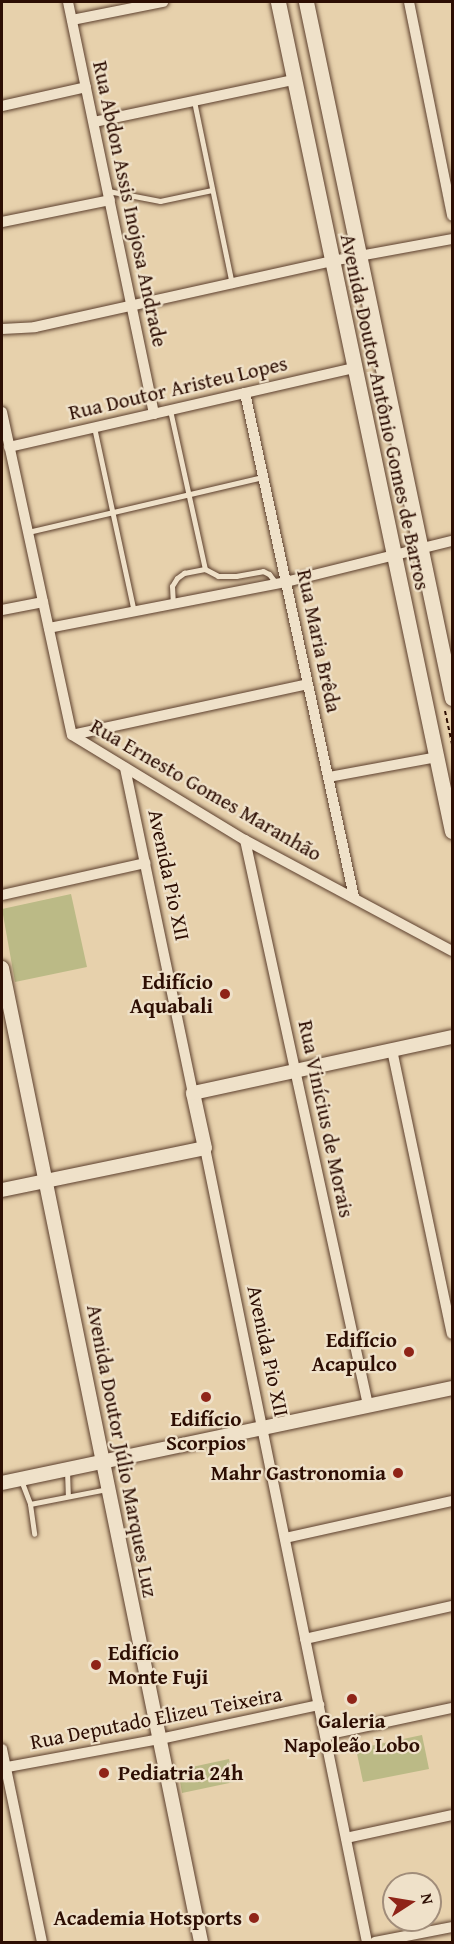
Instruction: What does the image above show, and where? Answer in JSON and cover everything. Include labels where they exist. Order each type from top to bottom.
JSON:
[{"type":"main road","name":"Avenida Doutor Antônio Gomes de Barros","points":[[278,2],[453,831]]},
{"type":"main road","name":"Avenida Doutor Antônio Gomes de Barros","points":[[306,2],[453,698]]},
{"type":"street","name":"Rua Abdon Assis Inojosa Andrade","points":[[68,2],[154,414]]},
{"type":"street","points":[[72,20],[163,2]]},
{"type":"street","points":[[409,2],[453,216]]},
{"type":"street","points":[[94,122],[294,80]]},
{"type":"street","points":[[2,105],[86,87]]},
{"type":"street","points":[[2,222],[109,196]]},
{"type":"street","points":[[2,329],[36,327],[332,261],[453,239]]},
{"type":"street","name":"Rua Doutor Aristeu Lopes","points":[[9,447],[355,368]]},
{"type":"street","name":"Rua Maria Brêda","points":[[245,393],[264,477],[281,583],[329,777],[354,897]]},
{"type":"street","name":"Rua Ernesto Gomes Maranhão","points":[[2,412],[72,735],[245,840],[453,951]]},
{"type":"street","points":[[49,628],[281,583],[394,553],[453,541]]},
{"type":"street","points":[[2,610],[43,602]]},
{"type":"street","points":[[72,735],[307,684]]},
{"type":"street","points":[[329,777],[437,757]]},
{"type":"street","name":"Avenida Pio XII","points":[[125,768],[367,1942]]},
{"type":"street","name":"Rua Vinícius de Morais","points":[[245,840],[368,1406]]},
{"type":"street","points":[[2,895],[145,863]]},
{"type":"street","name":"Avenida Doutor Júlio Marques Luz","points":[[2,968],[201,1942]]},
{"type":"street","points":[[193,1093],[453,1037]]},
{"type":"street","points":[[392,1050],[453,1334]]},
{"type":"street","points":[[2,1190],[205,1148]]},
{"type":"street","points":[[2,1483],[453,1388]]},
{"type":"street","points":[[285,1538],[453,1501]]},
{"type":"street","points":[[305,1639],[453,1606]]},
{"type":"street","name":"Rua Deputado Elizeu Teixeira","points":[[3,1768],[160,1739],[319,1705]]},
{"type":"street","points":[[325,1735],[453,1708]]},
{"type":"street","points":[[2,1749],[3,1768],[42,1942]]},
{"type":"street","points":[[346,1838],[453,1815]]},
{"type":"street","points":[[375,1942],[453,1926]]},
{"type":"lane","points":[[194,101],[232,285]]},
{"type":"lane","points":[[109,196],[160,201],[212,190]]},
{"type":"lane","points":[[170,410],[205,569]]},
{"type":"lane","points":[[94,427],[134,612]]},
{"type":"lane","points":[[28,532],[264,477]]},
{"type":"lane","points":[[173,605],[172,586],[184,573],[205,569],[218,576],[236,576],[263,571],[281,583]]},
{"type":"lane","points":[[66,1468],[68,1495]]},
{"type":"lane","points":[[21,1479],[30,1504],[34,1533]]},
{"type":"lane","points":[[30,1504],[108,1489]]},
{"type":"shaded area","points":[[71,894],[87,967],[15,982],[2,909]]},
{"type":"shaded area","points":[[422,1735],[429,1769],[363,1782],[356,1749]]},
{"type":"shaded area","points":[[229,1759],[234,1782],[182,1793],[178,1770]]},
{"type":"place","name":"Edifício Aquabali","points":[[225,994]]},
{"type":"place","name":"Edifício Acapulco","points":[[409,1352]]},
{"type":"place","name":"Edifício Scorpios","points":[[206,1397]]},
{"type":"place","name":"Mahr Gastronomia","points":[[398,1473]]},
{"type":"place","name":"Edifício Monte Fuji","points":[[96,1665]]},
{"type":"place","name":"Galeria Napoleão Lobo","points":[[352,1699]]},
{"type":"place","name":"Pediatria 24h","points":[[104,1773]]},
{"type":"place","name":"Academia Hotsports","points":[[254,1918]]}]
